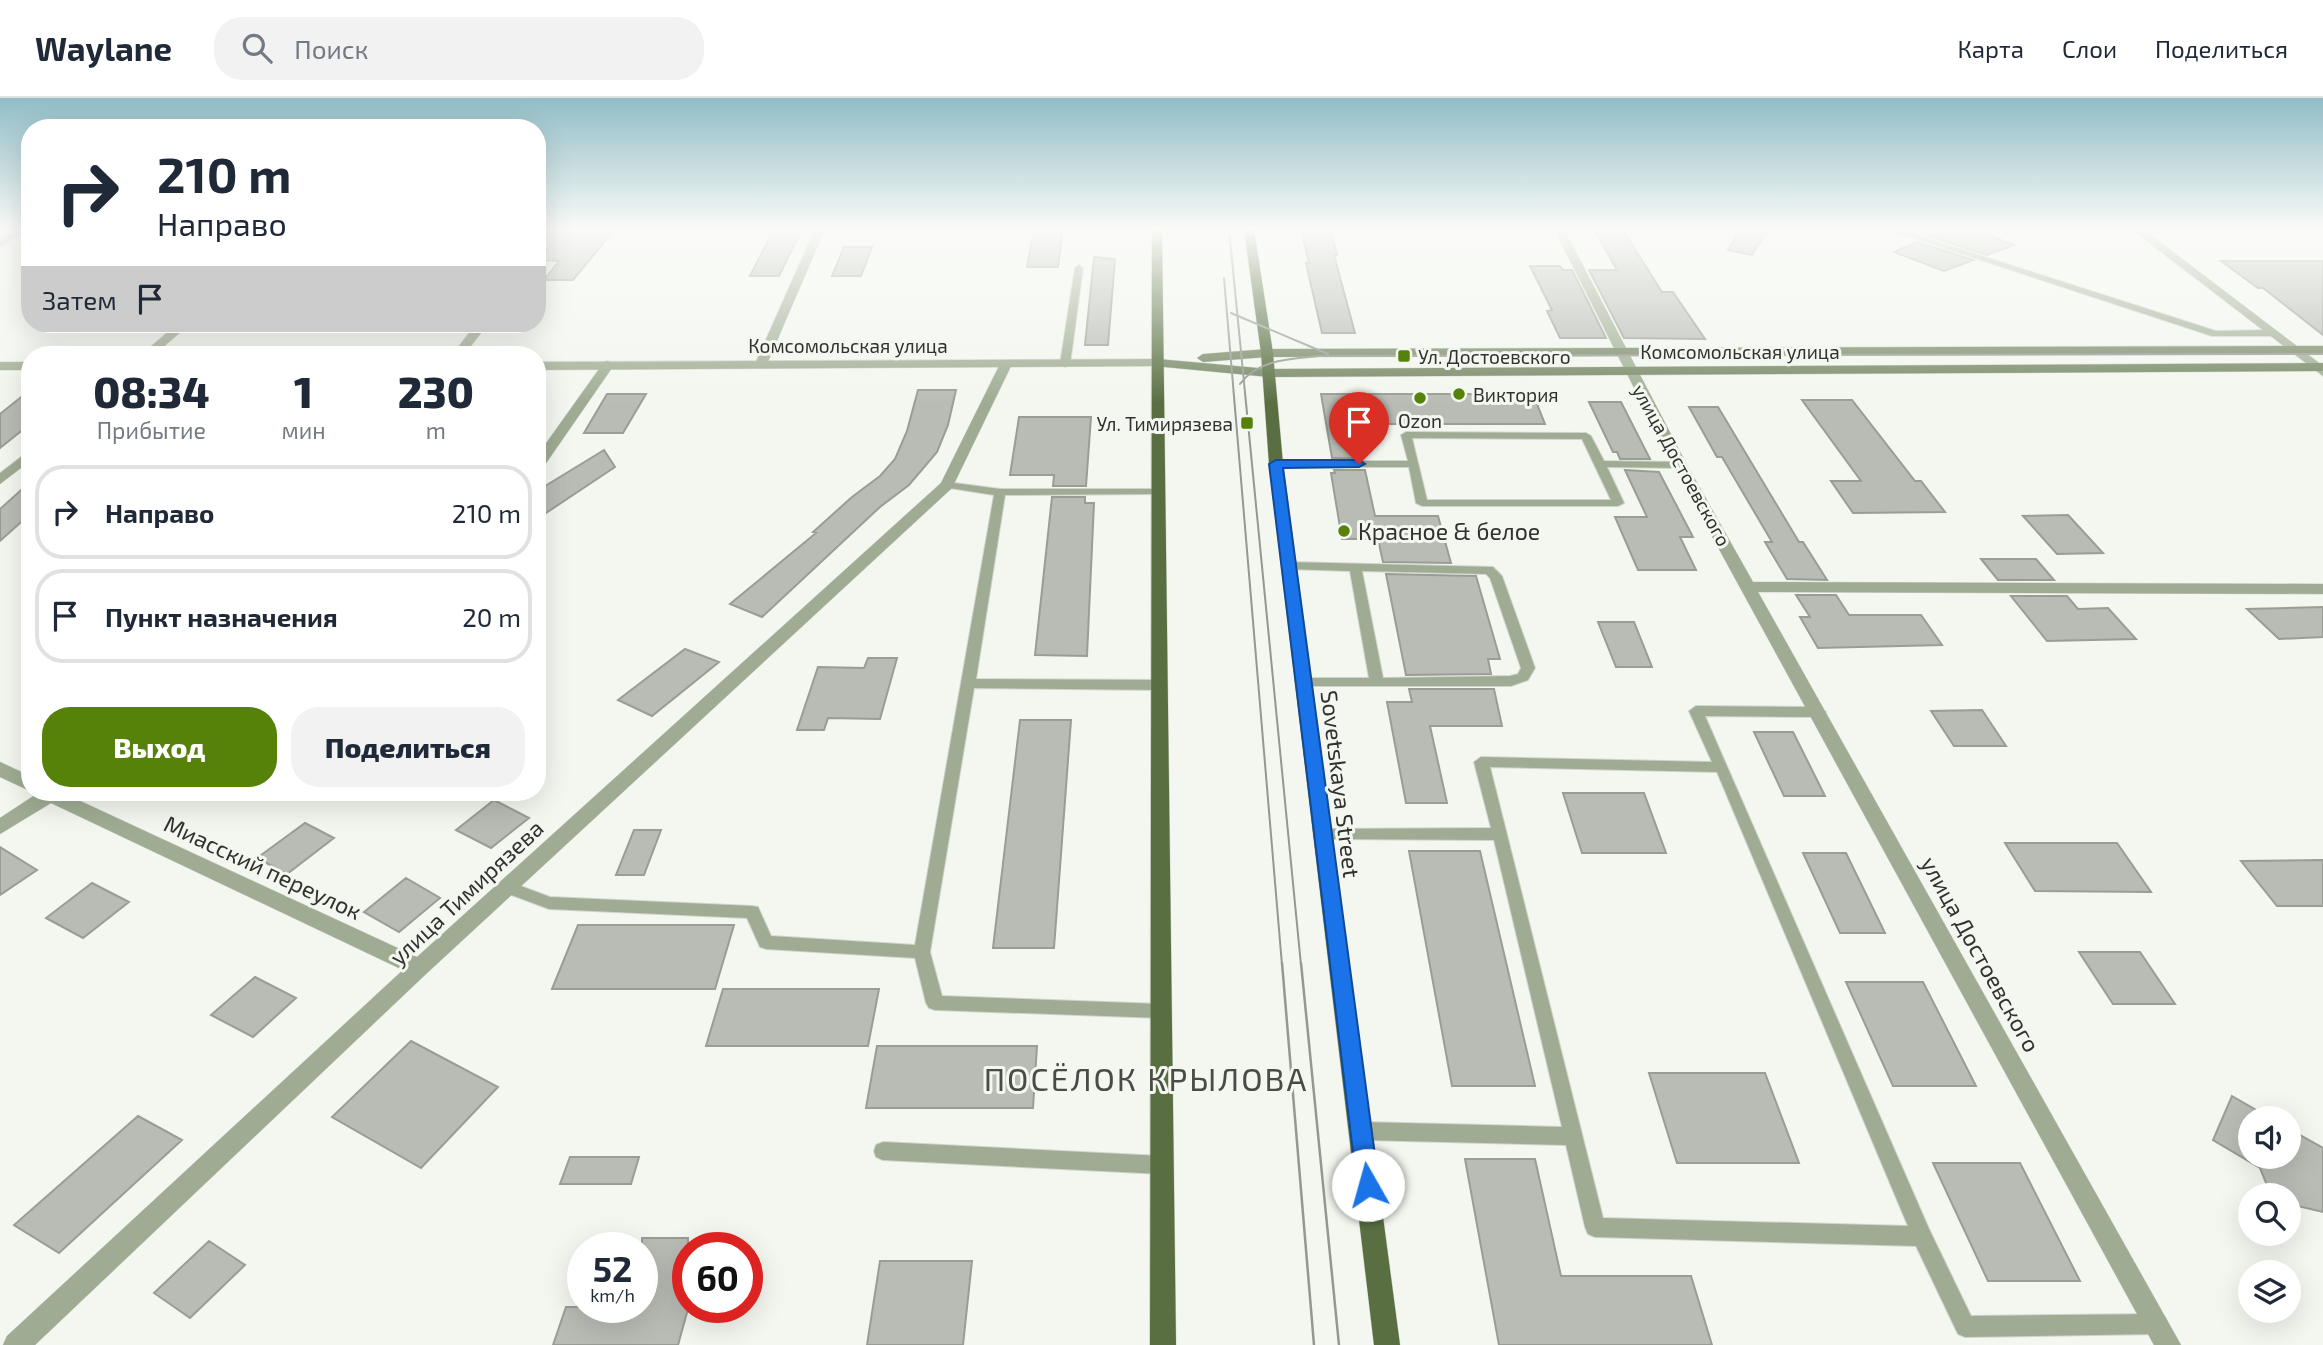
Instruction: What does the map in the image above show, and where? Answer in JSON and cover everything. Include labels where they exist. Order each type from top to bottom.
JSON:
[{"type":"main road","points":[[1157,287],[1163,1345]]},
{"type":"main road","name":"Sovetskaya Street","points":[[1258,287],[1267,353],[1276,464],[1387,1345]]},
{"type":"main road","name":"Комсомольская улица","points":[[1158,363],[1267,353],[2323,350]]},
{"type":"main road","name":"Комсомольская улица","points":[[1158,363],[1269,373],[2321,369]]},
{"type":"street","points":[[761,364],[795,287]]},
{"type":"street","name":"улица Достоевского","points":[[1590,287],[1680,465],[2168,1345]]},
{"type":"street","points":[[2212,287],[2321,369]]},
{"type":"street","points":[[158,346],[173,333]]},
{"type":"street","name":"Комсомольская улица","points":[[546,366],[1158,363]]},
{"type":"street","name":"улица Тимирязева","points":[[16,1345],[419,968],[947,485],[1006,364]]},
{"type":"street","points":[[0,366],[21,366]]},
{"type":"street","points":[[546,453],[608,366]]},
{"type":"street","points":[[0,480],[21,462]]},
{"type":"street","points":[[1750,587],[2323,589]]},
{"type":"street","points":[[0,769],[21,780]]},
{"type":"street","points":[[0,827],[38,801]]},
{"type":"street","name":"Миасский переулок","points":[[67,801],[419,968]]},
{"type":"lane","points":[[1065,364],[1076,287]]},
{"type":"lane","points":[[2070,287],[2215,334],[2272,333]]},
{"type":"lane","points":[[1406,435],[1586,436],[1618,503],[1422,503],[1414,464],[1406,435]]},
{"type":"lane","points":[[1276,464],[1414,464]]},
{"type":"lane","points":[[1600,464],[1680,465]]},
{"type":"lane","points":[[947,485],[1000,492],[1159,491]]},
{"type":"lane","points":[[1000,492],[922,952],[935,1003],[1161,1011]]},
{"type":"lane","points":[[1289,566],[1489,570],[1496,576],[1528,668],[1523,677],[1510,681],[1304,683]]},
{"type":"lane","points":[[1355,567],[1377,683]]},
{"type":"lane","points":[[968,683],[1160,685]]},
{"type":"lane","points":[[1819,712],[1696,711],[1723,767],[1922,1237],[1965,1327],[2158,1324]]},
{"type":"lane","points":[[1723,767],[1481,762],[1595,1227],[1922,1237]]},
{"type":"lane","points":[[1323,833],[1500,834]]},
{"type":"lane","points":[[508,887],[549,903],[752,912],[766,942],[922,952]]},
{"type":"lane","points":[[1362,1132],[1573,1136]]},
{"type":"lane","points":[[883,1152],[1162,1165]]},
{"type":"building","points":[[1091,287],[1113,287],[1108,345],[1085,345]]},
{"type":"building","points":[[1312,287],[1343,287],[1355,333],[1322,333]]},
{"type":"building","points":[[1541,287],[1581,287],[1606,338],[1560,338],[1547,311],[1552,310]]},
{"type":"building","points":[[1598,287],[1659,287],[1662,292],[1673,292],[1705,339],[1624,338]]},
{"type":"building","points":[[2323,287],[2323,335],[2263,288],[2258,288]]},
{"type":"building","points":[[918,390],[956,390],[948,425],[937,452],[909,485],[880,507],[762,617],[730,604],[816,533],[813,532],[880,476],[895,459],[907,431]]},
{"type":"building","points":[[607,394],[646,394],[623,433],[584,433]]},
{"type":"building","points":[[1321,394],[1533,394],[1545,424],[1365,424],[1371,451],[1361,451],[1363,458],[1332,458]]},
{"type":"building","points":[[21,397],[21,431],[0,448],[0,414]]},
{"type":"building","points":[[1802,400],[1852,400],[1915,481],[1921,481],[1945,512],[1853,513],[1831,481],[1861,481]]},
{"type":"building","points":[[1589,402],[1621,402],[1650,459],[1620,459],[1617,452],[1613,452]]},
{"type":"building","points":[[1689,407],[1718,407],[1799,542],[1803,542],[1827,580],[1787,579],[1765,542],[1772,542],[1722,457],[1717,457]]},
{"type":"building","points":[[1019,417],[1091,417],[1086,486],[1053,486],[1054,475],[1010,475]]},
{"type":"building","points":[[604,450],[615,467],[546,513],[546,485]]},
{"type":"building","points":[[1334,470],[1365,470],[1375,516],[1438,516],[1451,563],[1383,562],[1378,539],[1342,539],[1331,473],[1335,473]]},
{"type":"building","points":[[1625,470],[1659,472],[1693,537],[1680,537],[1696,570],[1638,570],[1615,517],[1647,517]]},
{"type":"building","points":[[21,490],[21,522],[0,541],[0,509]]},
{"type":"building","points":[[1052,497],[1085,497],[1085,503],[1094,503],[1087,656],[1035,655]]},
{"type":"building","points":[[2068,515],[2103,553],[2057,554],[2023,516]]},
{"type":"building","points":[[1981,559],[2036,559],[2054,580],[1998,580]]},
{"type":"building","points":[[1386,574],[1476,576],[1500,659],[1488,659],[1491,674],[1406,675]]},
{"type":"building","points":[[1796,595],[1836,595],[1849,615],[1921,615],[1942,645],[1818,648],[1800,617],[1810,617]]},
{"type":"building","points":[[2011,596],[2067,596],[2078,609],[2108,608],[2136,639],[2047,641]]},
{"type":"building","points":[[2323,607],[2323,637],[2279,639],[2247,609]]},
{"type":"building","points":[[1598,622],[1634,622],[1652,667],[1616,667]]},
{"type":"building","points":[[685,649],[719,662],[652,716],[618,700]]},
{"type":"building","points":[[868,658],[897,658],[880,719],[828,718],[824,730],[797,730],[818,667],[864,668]]},
{"type":"building","points":[[1409,689],[1494,689],[1502,726],[1430,726],[1447,803],[1406,803],[1387,702],[1412,702]]},
{"type":"building","points":[[1982,710],[2006,746],[1954,746],[1931,711]]},
{"type":"building","points":[[1020,720],[1071,720],[1054,948],[993,948]]},
{"type":"building","points":[[1754,732],[1793,732],[1825,796],[1784,796]]},
{"type":"building","points":[[1563,793],[1644,793],[1666,853],[1582,853]]},
{"type":"building","points":[[493,801],[529,818],[491,848],[456,830]]},
{"type":"building","points":[[305,823],[334,838],[287,874],[257,858]]},
{"type":"building","points":[[634,830],[661,830],[644,875],[616,875]]},
{"type":"building","points":[[2005,843],[2117,843],[2151,892],[2035,891]]},
{"type":"building","points":[[0,847],[37,870],[0,895]]},
{"type":"building","points":[[1409,851],[1480,851],[1535,1086],[1452,1086]]},
{"type":"building","points":[[1803,853],[1846,853],[1885,933],[1840,933]]},
{"type":"building","points":[[2323,860],[2323,906],[2277,906],[2241,861]]},
{"type":"building","points":[[406,878],[440,898],[399,932],[364,912]]},
{"type":"building","points":[[92,883],[129,902],[83,938],[46,918]]},
{"type":"building","points":[[578,925],[734,925],[715,989],[552,989]]},
{"type":"building","points":[[2079,952],[2140,952],[2175,1004],[2113,1004]]},
{"type":"building","points":[[255,977],[296,998],[253,1037],[211,1015]]},
{"type":"building","points":[[1846,982],[1923,982],[1976,1086],[1893,1086]]},
{"type":"building","points":[[723,989],[879,989],[868,1046],[706,1046]]},
{"type":"building","points":[[411,1041],[498,1087],[421,1168],[332,1117]]},
{"type":"building","points":[[877,1046],[1037,1046],[1033,1108],[866,1108]]},
{"type":"building","points":[[1649,1073],[1765,1073],[1799,1163],[1677,1163]]},
{"type":"building","points":[[2232,1096],[2249,1106],[2238,1106],[2238,1155],[2213,1140]]},
{"type":"building","points":[[138,1116],[182,1140],[59,1253],[14,1225]]},
{"type":"building","points":[[2301,1136],[2323,1148],[2323,1212],[2301,1207],[2301,1183],[2266,1183],[2260,1169],[2301,1169]]},
{"type":"building","points":[[570,1157],[639,1157],[631,1184],[560,1184]]},
{"type":"building","points":[[1465,1159],[1535,1159],[1561,1276],[1691,1276],[1712,1345],[1499,1345]]},
{"type":"building","points":[[1933,1163],[2020,1163],[2080,1281],[1988,1281]]},
{"type":"building","points":[[658,1238],[672,1238],[672,1323],[684,1323],[678,1345],[553,1345],[566,1307],[567,1323],[658,1323]]},
{"type":"building","points":[[209,1241],[245,1265],[190,1318],[154,1293]]},
{"type":"building","points":[[880,1261],[972,1261],[963,1345],[867,1345]]},
{"type":"tram line","points":[[1225,287],[1282,965]]},
{"type":"tram line","points":[[1235,287],[1237,316]]},
{"type":"tram line","points":[[1231,313],[1237,316]]},
{"type":"tram line","points":[[1237,316],[1328,354]]},
{"type":"tram line","points":[[1237,316],[1244,380]]},
{"type":"tram line","points":[[1244,380],[1256,369],[1266,365],[1319,356],[2323,354]]},
{"type":"tram line","points":[[1240,384],[1244,380]]},
{"type":"tram line","points":[[1244,380],[1301,965]]},
{"type":"tram line","points":[[1282,963],[1314,1345]]},
{"type":"tram line","points":[[1301,963],[1339,1345]]},
{"type":"place","name":"Ул. Достоевского","points":[[1404,356]]},
{"type":"place","name":"Виктория","points":[[1459,394]]},
{"type":"place","name":"Ozon","points":[[1420,398]]},
{"type":"place","name":"Ул. Тимирязева","points":[[1247,423]]},
{"type":"place","name":"Красное & белое","points":[[1344,531]]},
{"type":"district","name":"ПОСЁЛОК КРЫЛОВА","points":[[1146,1078]]},
{"type":"route","points":[[1359,464],[1276,464],[1368,1185]]}]
